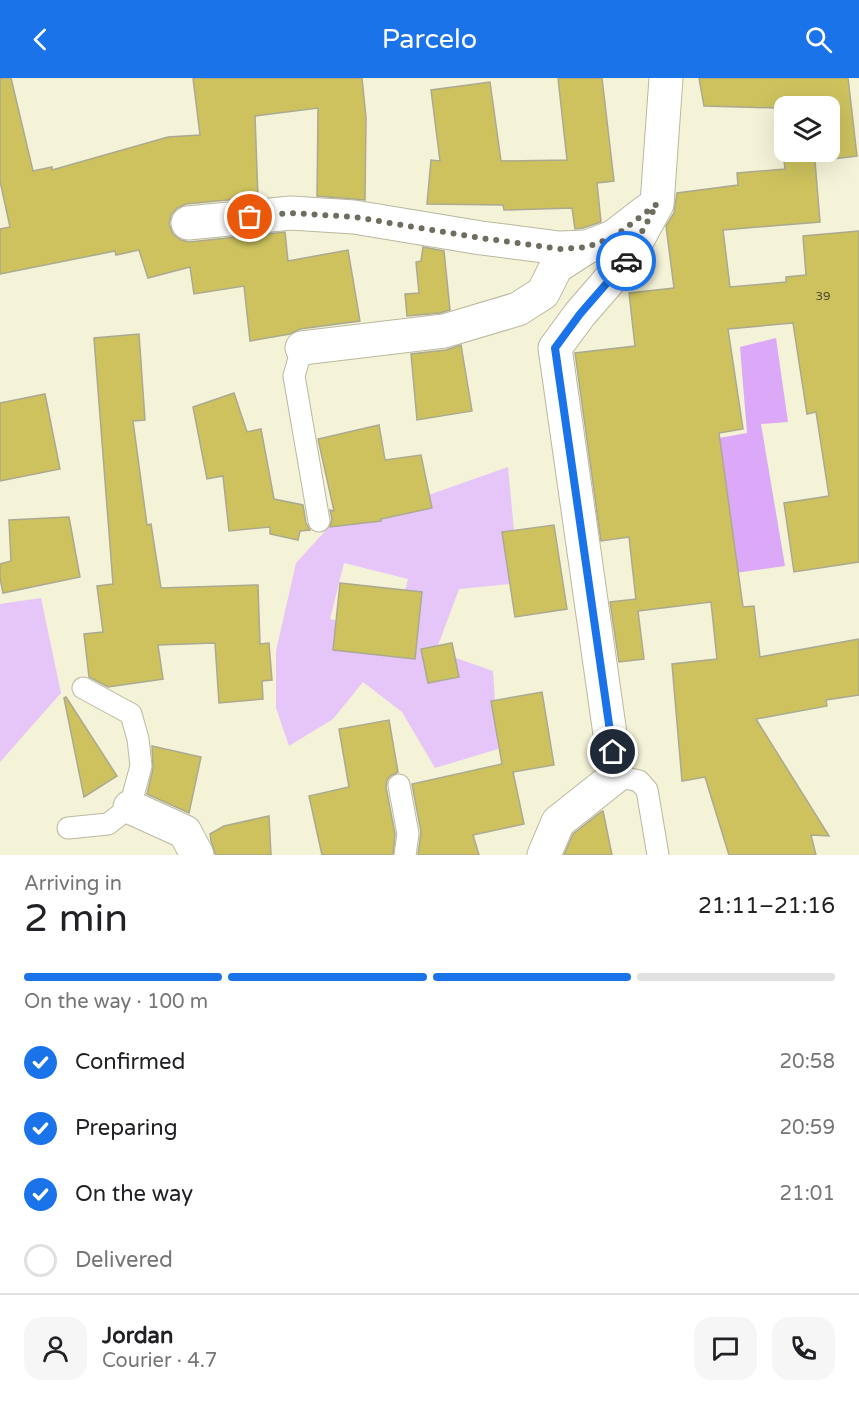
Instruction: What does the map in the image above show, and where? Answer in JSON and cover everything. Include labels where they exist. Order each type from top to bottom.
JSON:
[{"type":"street","points":[[544,855],[558,822],[616,776],[555,348],[580,314],[626,261],[657,204],[666,78]]},
{"type":"street","points":[[302,348],[444,331],[518,309],[543,294],[556,267],[587,247],[614,237],[657,204]]},
{"type":"street","points":[[188,223],[291,213],[354,217],[560,249],[587,247]]},
{"type":"street","points":[[130,807],[185,832],[196,855]]},
{"type":"lane","points":[[302,348],[294,376],[319,520]]},
{"type":"lane","points":[[68,828],[108,824],[130,807],[141,766],[138,739],[131,714],[83,688]]},
{"type":"lane","points":[[616,776],[639,782],[648,790],[658,855]]},
{"type":"lane","points":[[399,785],[408,834],[405,855]]},
{"type":"shaded area","points":[[776,338],[788,422],[761,424],[785,566],[713,576],[685,444],[747,433],[740,347]]},
{"type":"shaded area","points":[[508,467],[519,583],[459,589],[436,651],[493,671],[498,749],[435,768],[402,712],[363,682],[333,719],[289,746],[276,708],[276,651],[296,563],[347,507],[420,498]],"holes":[[[344,563],[408,579],[394,635],[330,619]]]},
{"type":"shaded area","points":[[41,598],[61,693],[0,762],[0,604]]},
{"type":"building","points":[[0,78],[11,78],[33,171],[52,167],[52,170],[168,137],[200,135],[193,78],[362,78],[366,118],[365,200],[317,196],[318,108],[255,116],[258,197],[186,204],[177,208],[171,215],[169,224],[173,234],[189,242],[285,232],[288,261],[348,250],[360,321],[300,329],[290,334],[250,341],[244,286],[194,294],[190,267],[148,278],[139,250],[116,255],[115,251],[0,274],[0,229],[10,227],[0,181]]},
{"type":"building","points":[[558,78],[602,78],[614,181],[597,183],[601,222],[575,229],[572,208],[504,210],[503,205],[427,204],[431,160],[440,161],[431,90],[490,82],[501,161],[567,160]]},
{"type":"building","points":[[699,78],[848,78],[857,156],[840,158],[840,96],[774,96],[774,108],[704,106]]},
{"type":"building","points":[[784,162],[815,162],[820,222],[723,230],[730,287],[786,282],[786,277],[806,275],[803,236],[859,231],[859,562],[794,572],[784,503],[829,496],[816,412],[807,414],[793,323],[728,329],[743,429],[719,433],[743,607],[754,606],[760,657],[859,639],[859,695],[826,700],[827,706],[756,719],[829,836],[811,835],[816,855],[729,855],[705,777],[682,781],[672,664],[717,659],[711,602],[638,611],[644,659],[619,662],[610,602],[636,599],[629,537],[601,541],[575,353],[635,346],[629,293],[674,288],[666,226],[674,213],[677,193],[738,185],[737,173],[785,169]]},
{"type":"building","points":[[423,247],[444,251],[450,310],[407,316],[405,294],[419,293],[416,262],[421,261]]},
{"type":"building","points":[[139,334],[145,420],[133,421],[147,525],[151,524],[161,588],[258,585],[260,644],[269,643],[272,680],[262,681],[263,699],[219,703],[215,643],[158,645],[163,679],[108,687],[89,677],[84,634],[103,632],[97,586],[113,584],[94,338]]},
{"type":"building","points":[[461,345],[472,411],[417,420],[411,354],[446,350]]},
{"type":"building","points":[[234,393],[247,432],[261,429],[274,499],[303,505],[306,523],[310,530],[300,531],[298,540],[270,534],[270,527],[229,531],[223,476],[207,479],[193,407]]},
{"type":"building","points":[[45,394],[60,469],[0,481],[0,403]]},
{"type":"building","points":[[379,425],[385,460],[421,455],[432,508],[381,519],[381,521],[330,527],[332,519],[330,510],[334,511],[318,439]]},
{"type":"building","points":[[69,517],[80,577],[3,593],[0,564],[11,561],[9,520]]},
{"type":"building","points":[[554,525],[567,609],[515,617],[502,532]]},
{"type":"building","points":[[340,583],[422,592],[415,659],[333,650]]},
{"type":"building","points":[[452,643],[459,677],[428,683],[421,649]]},
{"type":"building","points":[[542,692],[554,765],[513,772],[524,824],[473,835],[479,855],[418,855],[421,832],[412,784],[502,764],[491,701]]},
{"type":"building","points":[[66,697],[117,776],[84,797],[64,698]]},
{"type":"building","points":[[389,720],[398,772],[390,776],[386,787],[395,834],[393,855],[322,855],[309,796],[349,787],[339,729]]},
{"type":"building","points":[[152,746],[201,757],[189,813],[147,794],[153,769]]},
{"type":"building","points":[[603,811],[612,855],[564,855],[573,834]]},
{"type":"building","points":[[269,816],[271,855],[216,855],[210,834],[224,826]]},
{"type":"way so far","points":[[250,217],[291,213],[354,217],[560,249],[587,247],[614,237],[657,204],[626,261]]},
{"type":"route","points":[[613,752],[555,348],[580,314],[626,261]]}]
